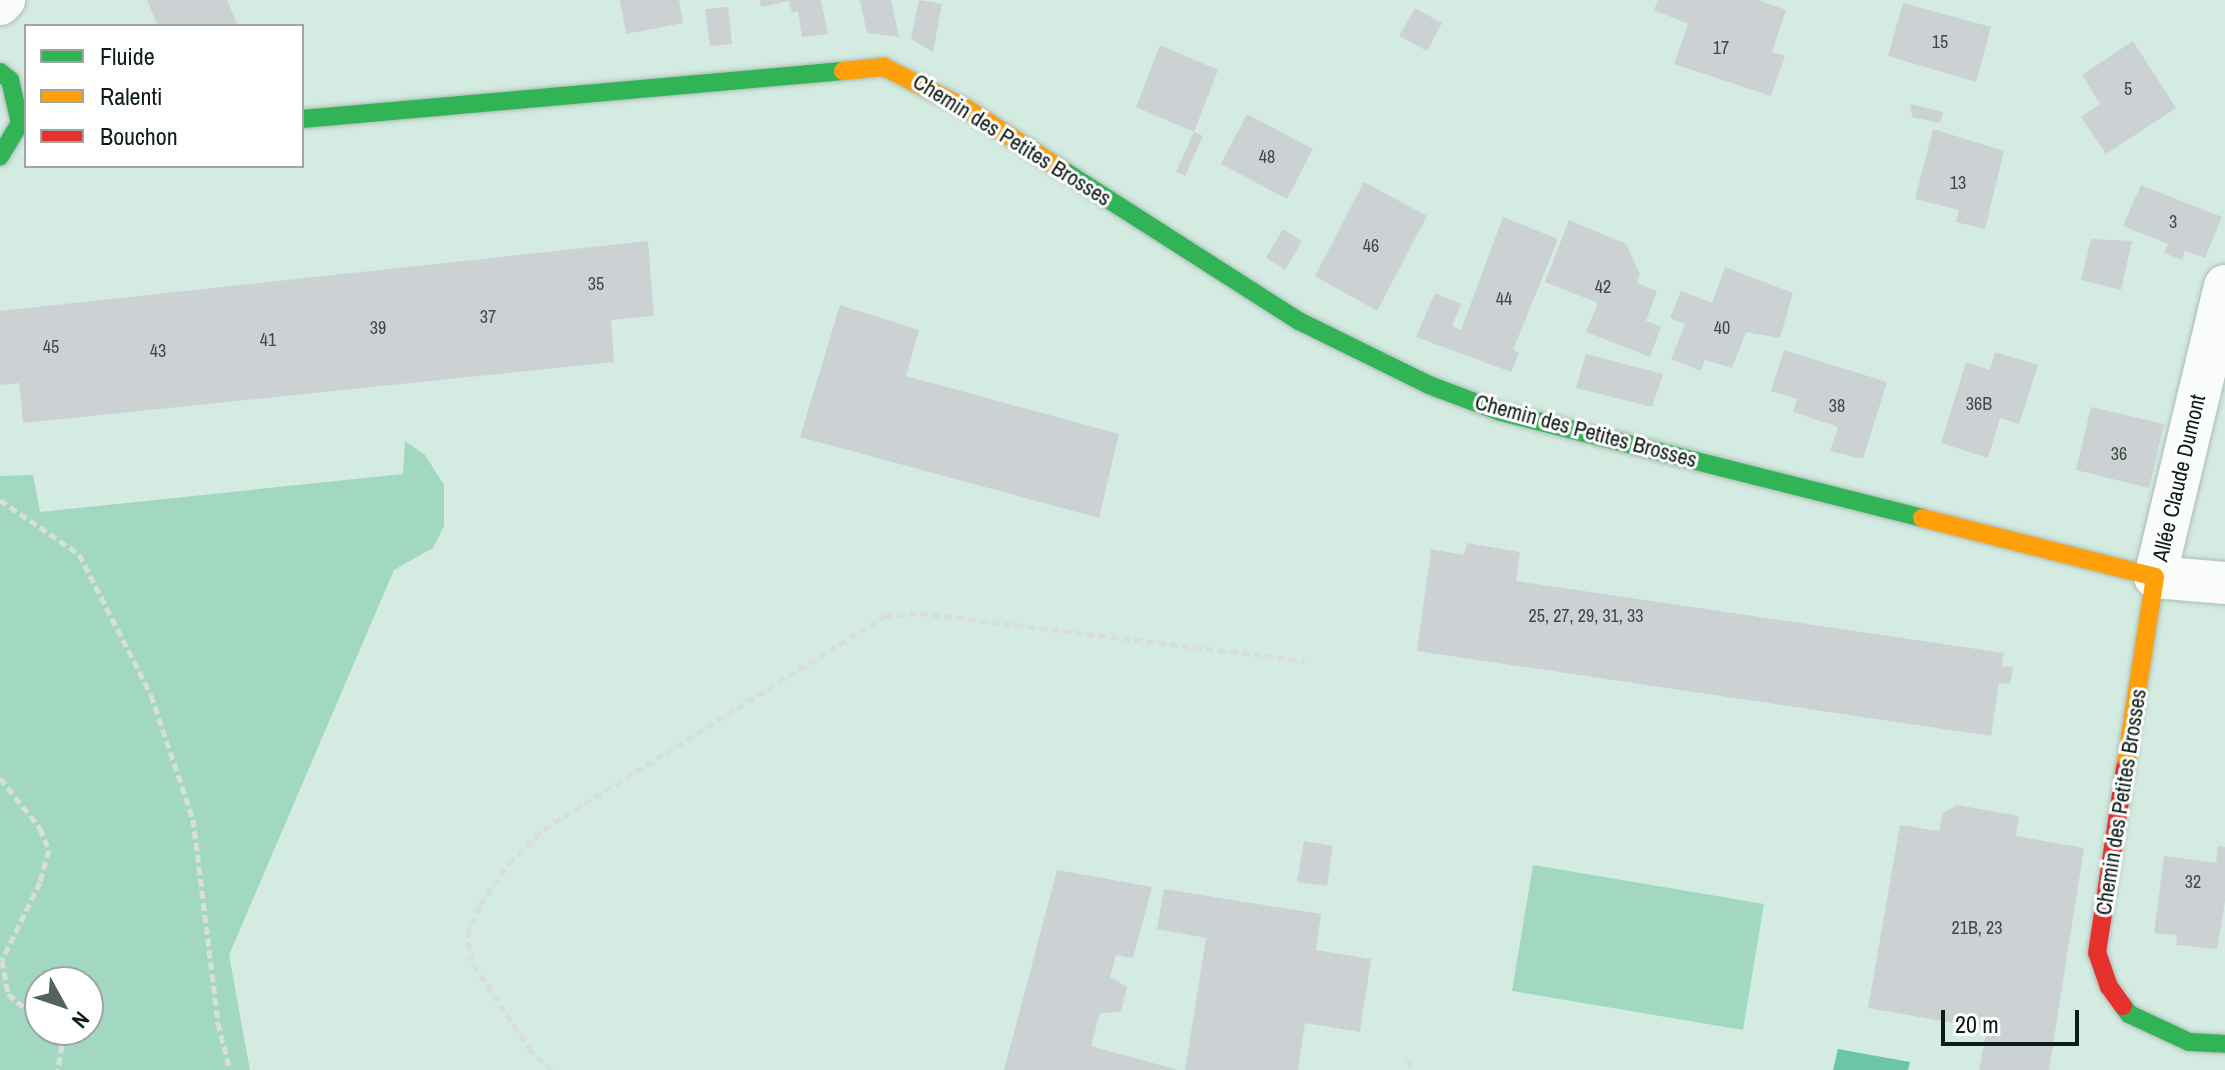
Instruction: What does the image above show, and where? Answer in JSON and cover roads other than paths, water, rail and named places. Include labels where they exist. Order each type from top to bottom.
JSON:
[{"type":"street","name":"Chemin des Petites Brosses","points":[[304,119],[884,67],[957,103],[1299,321],[1429,385],[1501,412],[2155,577],[2097,953],[2109,987],[2129,1014],[2189,1042],[2225,1044]]},
{"type":"street","points":[[0,72],[10,80],[18,100],[20,123],[12,146]]},
{"type":"street","name":"Allée Claude Dumont","points":[[2155,577],[2225,286]]},
{"type":"street","points":[[2155,577],[2225,583]]}]
